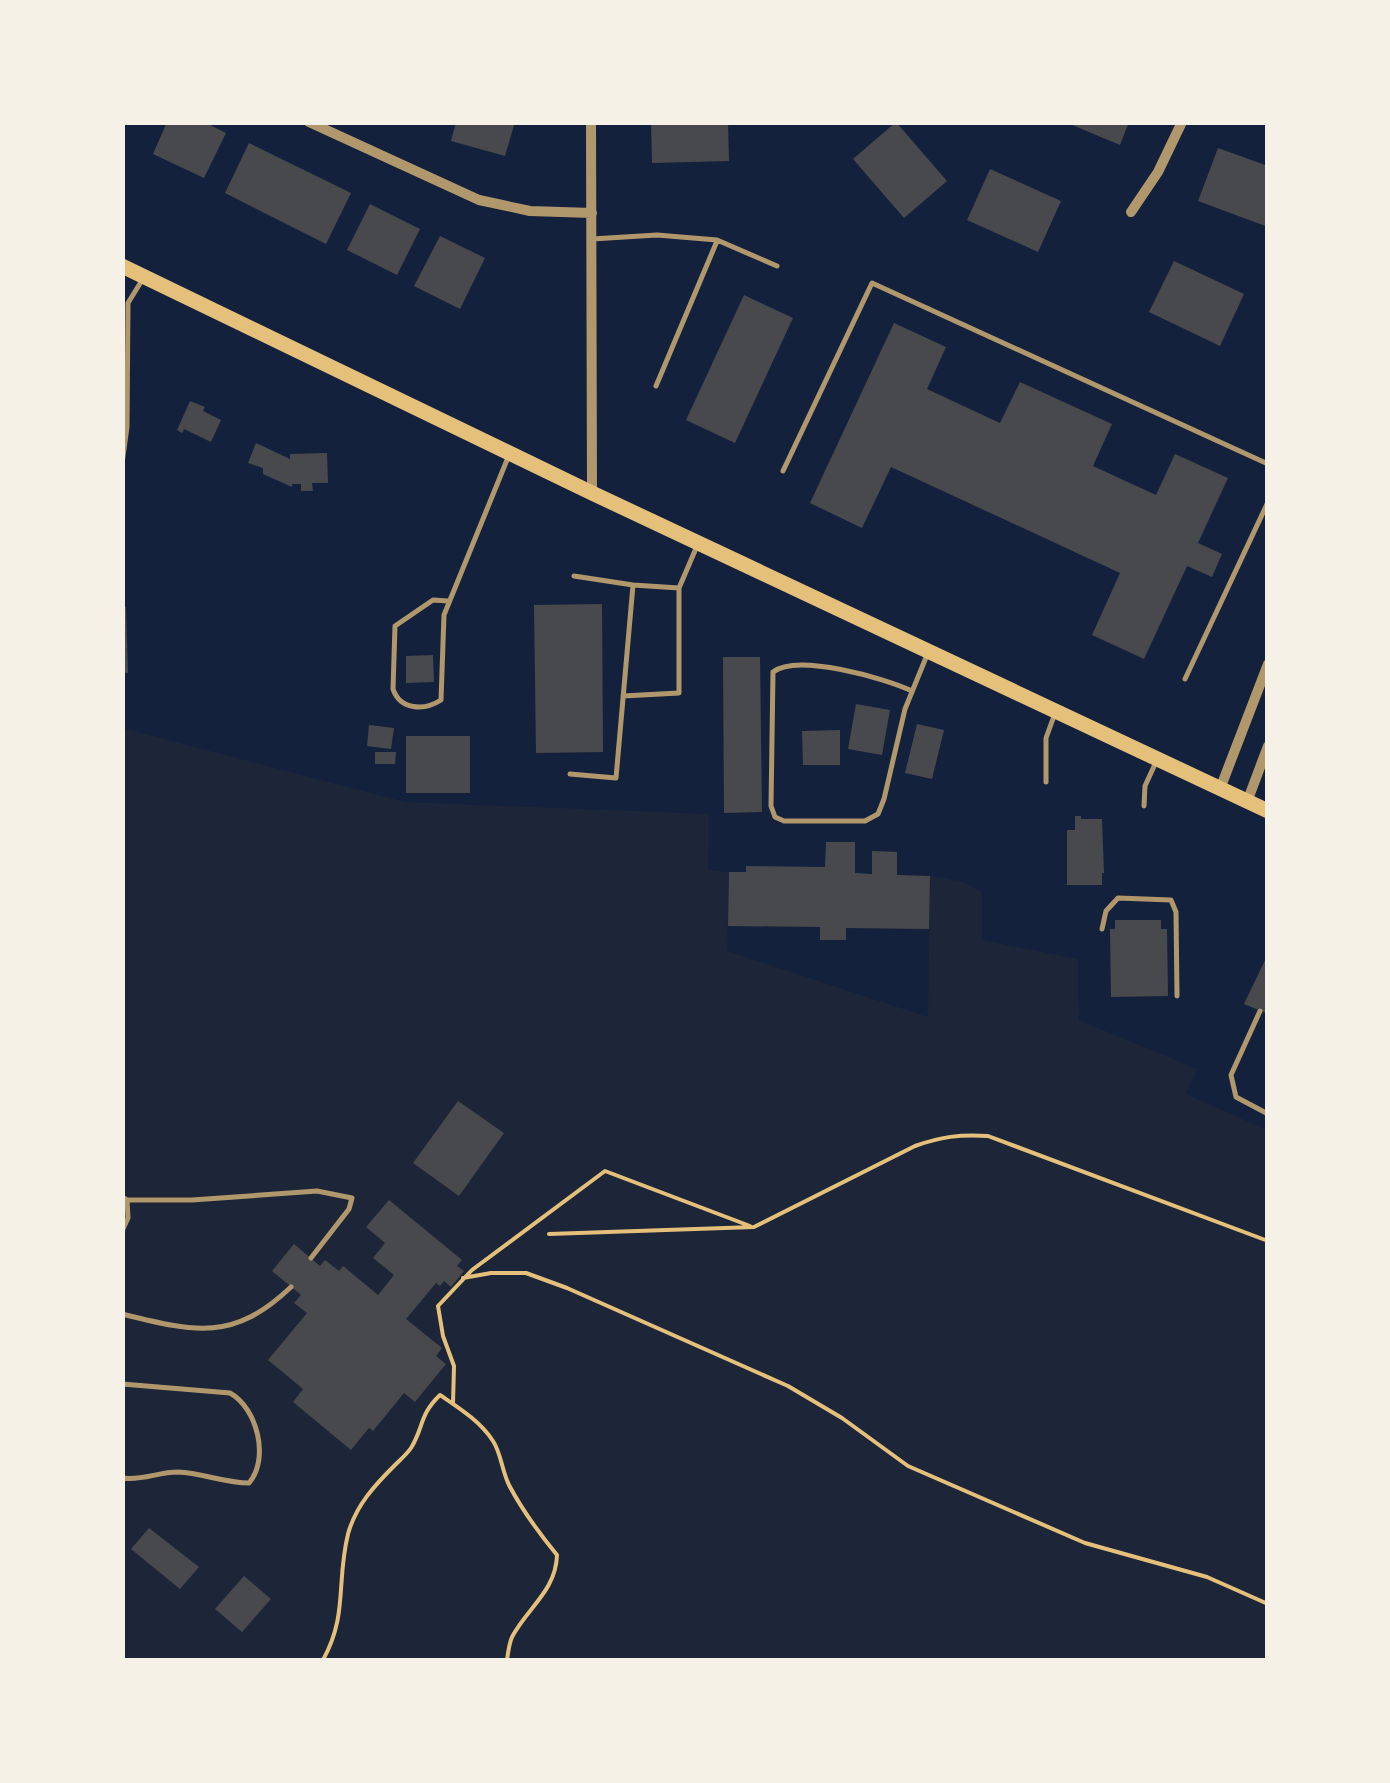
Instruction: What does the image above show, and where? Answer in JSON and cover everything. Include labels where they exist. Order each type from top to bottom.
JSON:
[{"type":"main road","points":[[122,266],[592,493],[1268,811]]},
{"type":"street","points":[[309,122],[479,200],[530,211],[592,213]]},
{"type":"street","points":[[592,122],[592,493]]},
{"type":"street","points":[[1130,212],[1158,172],[1182,122]]},
{"type":"street","points":[[1220,789],[1268,664]]},
{"type":"street","points":[[1246,802],[1268,746]]},
{"type":"lane","points":[[592,239],[656,235],[718,240],[778,266]]},
{"type":"lane","points":[[656,386],[718,240]]},
{"type":"lane","points":[[122,464],[127,427],[128,303],[144,277]]},
{"type":"lane","points":[[784,471],[872,284],[1268,464]]},
{"type":"lane","points":[[448,600],[432,600],[395,626],[394,695],[405,704],[426,707],[440,700],[442,626],[448,600],[510,453]]},
{"type":"lane","points":[[1185,679],[1268,502]]},
{"type":"lane","points":[[623,696],[679,692],[679,588],[698,543]]},
{"type":"lane","points":[[574,576],[679,588]]},
{"type":"lane","points":[[570,774],[616,778],[633,584]]},
{"type":"lane","points":[[912,691],[860,674],[792,664],[777,668],[771,677],[774,817],[784,821],[865,821],[878,814],[912,691],[929,652]]},
{"type":"lane","points":[[1046,782],[1046,738],[1056,712]]},
{"type":"lane","points":[[1144,806],[1146,786],[1157,759]]},
{"type":"lane","points":[[1102,928],[1103,916],[1114,900],[1144,894],[1171,900],[1175,906],[1177,996]]},
{"type":"lane","points":[[1260,1011],[1231,1075],[1234,1092],[1241,1102],[1268,1114]]},
{"type":"lane","points":[[122,1231],[128,1218],[125,1198],[192,1200],[316,1190],[352,1198],[349,1209],[311,1258]]},
{"type":"lane","points":[[122,1314],[224,1329],[248,1321],[291,1287]]},
{"type":"lane","points":[[122,1384],[230,1393],[243,1400],[252,1417],[260,1462],[250,1483],[178,1472],[137,1480],[122,1478]]},
{"type":"path","points":[[548,1234],[754,1228],[915,1146],[942,1136],[965,1134],[988,1136],[1268,1241]]},
{"type":"path","points":[[453,1404],[454,1366],[438,1306],[463,1278],[605,1171],[754,1228]]},
{"type":"path","points":[[463,1278],[526,1273],[567,1288],[788,1386],[842,1418],[908,1466],[1084,1543],[1208,1577],[1268,1604]]},
{"type":"path","points":[[323,1660],[334,1642],[342,1614],[340,1578],[354,1515],[411,1448],[429,1406],[440,1395],[467,1412],[495,1443],[509,1486],[558,1555],[555,1575],[512,1638],[507,1660]]},
{"type":"shaded area","points":[[122,728],[405,802],[709,814],[708,870],[729,872],[727,951],[928,1017],[930,876],[960,881],[982,892],[982,940],[1078,959],[1079,1020],[1197,1069],[1186,1094],[1267,1130],[1267,1660],[123,1660]]},
{"type":"building","points":[[167,122],[204,122],[226,133],[204,178],[153,154]]},
{"type":"building","points":[[456,122],[515,122],[505,156],[451,141]]},
{"type":"building","points":[[651,122],[728,122],[729,161],[652,163]]},
{"type":"building","points":[[896,122],[947,181],[904,218],[853,159]]},
{"type":"building","points":[[1065,122],[1129,122],[1120,145]]},
{"type":"building","points":[[249,143],[351,193],[326,244],[225,193]]},
{"type":"building","points":[[1218,148],[1268,166],[1268,227],[1198,201]]},
{"type":"building","points":[[990,169],[1061,201],[1038,252],[967,220]]},
{"type":"building","points":[[370,204],[420,229],[397,275],[347,250]]},
{"type":"building","points":[[440,236],[485,258],[460,309],[414,286]]},
{"type":"building","points":[[1174,261],[1244,294],[1220,346],[1149,312]]},
{"type":"building","points":[[744,295],[793,318],[735,443],[686,420]]},
{"type":"building","points":[[894,323],[946,347],[927,389],[1000,423],[1020,382],[1112,424],[1093,466],[1156,495],[1175,454],[1228,478],[1198,543],[1222,554],[1212,577],[1187,566],[1144,659],[1092,635],[1120,573],[891,467],[862,528],[810,503]]},
{"type":"building","points":[[190,401],[221,420],[211,442],[184,429],[182,433],[177,430]]},
{"type":"building","points":[[256,443],[290,459],[290,454],[327,453],[328,483],[312,483],[313,491],[301,491],[301,484],[292,487],[263,474],[263,468],[248,463]]},
{"type":"building","points":[[602,604],[603,752],[536,753],[534,605]]},
{"type":"building","points":[[122,607],[126,607],[128,673],[122,673]]},
{"type":"building","points":[[433,655],[434,682],[406,683],[406,656]]},
{"type":"building","points":[[723,657],[760,657],[762,812],[724,813]]},
{"type":"building","points":[[856,704],[890,710],[882,755],[848,749]]},
{"type":"building","points":[[917,724],[944,730],[932,779],[905,773]]},
{"type":"building","points":[[369,725],[394,728],[391,749],[367,746]]},
{"type":"building","points":[[840,730],[840,765],[803,765],[802,731]]},
{"type":"building","points":[[406,736],[470,736],[470,793],[406,793]]},
{"type":"building","points":[[375,752],[396,752],[395,764],[375,764]]},
{"type":"building","points":[[1075,816],[1102,819],[1102,885],[1067,885],[1067,830],[1075,830]]},
{"type":"building","points":[[826,842],[855,842],[855,873],[872,874],[872,851],[897,852],[897,875],[930,876],[929,929],[846,928],[846,940],[820,940],[820,927],[728,926],[729,872],[746,872],[746,866],[825,867]]},
{"type":"building","points":[[1115,920],[1161,920],[1161,929],[1167,929],[1168,996],[1111,997],[1110,929],[1115,929]]},
{"type":"building","points":[[1268,954],[1268,1014],[1244,1004]]},
{"type":"building","points":[[458,1101],[504,1133],[459,1196],[413,1163]]},
{"type":"building","points":[[389,1200],[462,1260],[457,1266],[464,1271],[451,1287],[444,1281],[440,1286],[436,1283],[406,1319],[442,1348],[436,1356],[446,1364],[415,1402],[404,1393],[373,1431],[369,1428],[351,1450],[293,1402],[303,1389],[268,1360],[307,1313],[294,1303],[301,1295],[272,1271],[294,1244],[320,1266],[325,1260],[339,1271],[343,1266],[378,1295],[394,1275],[373,1258],[385,1243],[366,1227]]},
{"type":"building","points":[[149,1528],[199,1567],[180,1589],[131,1549]]},
{"type":"building","points":[[244,1576],[271,1599],[242,1632],[215,1609]]}]
